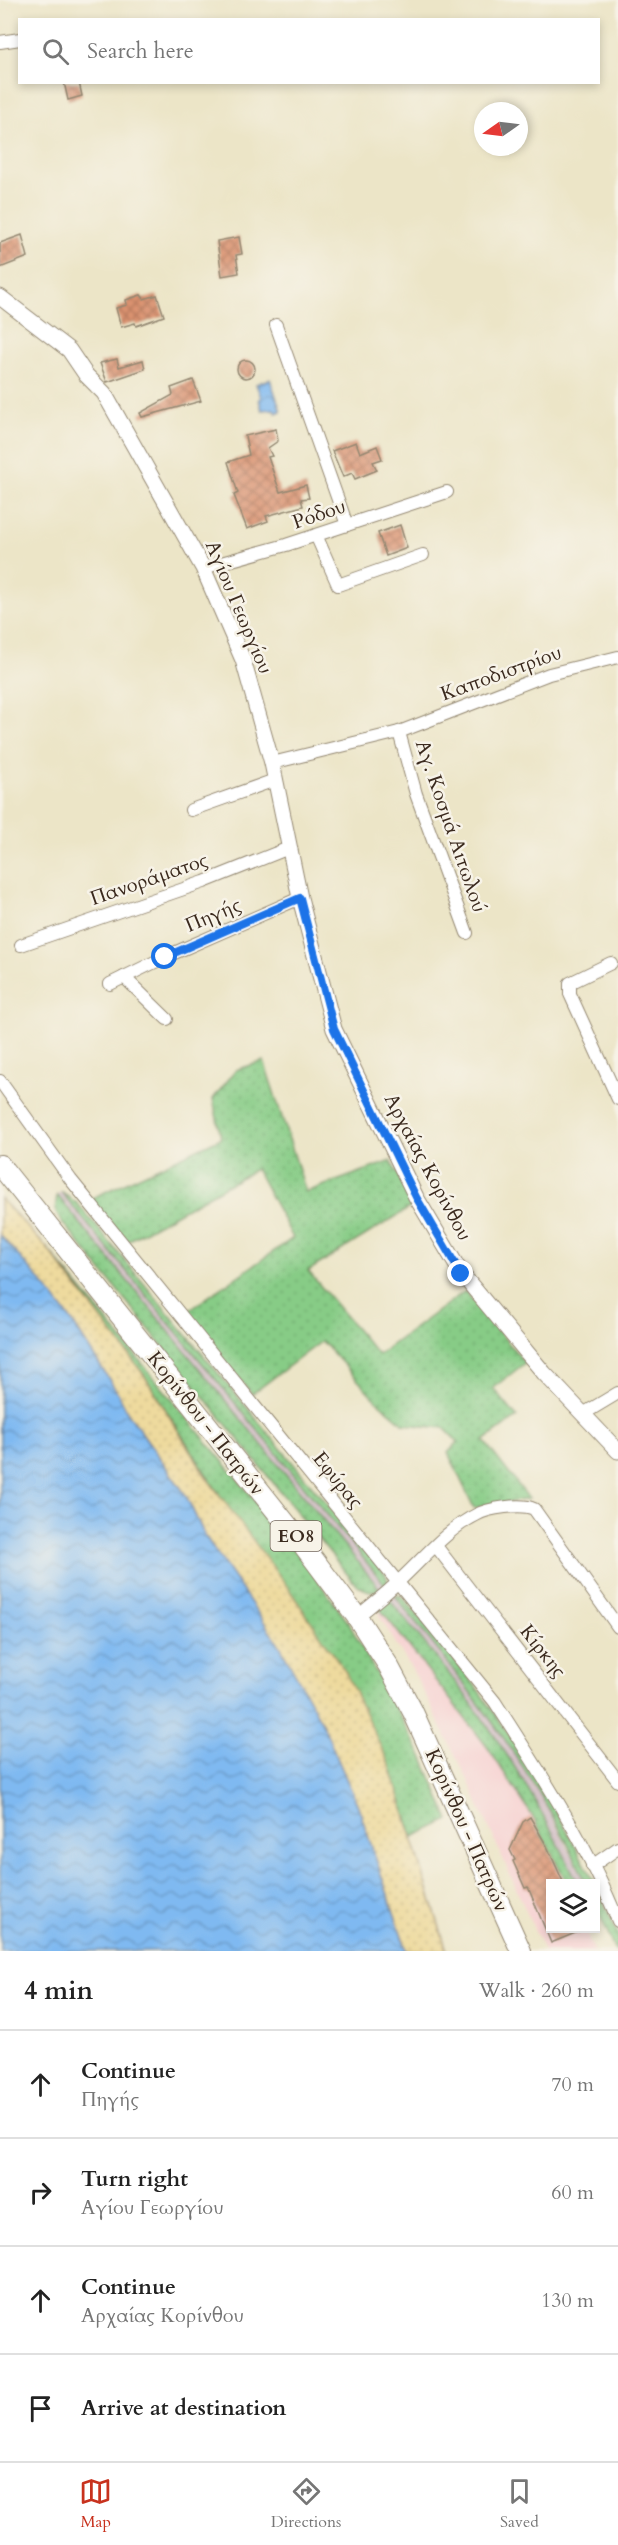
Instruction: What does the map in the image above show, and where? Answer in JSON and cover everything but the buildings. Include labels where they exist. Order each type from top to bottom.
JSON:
[{"type":"main road","name":"Κορίνθου - Πατρών","points":[[0,1165],[300,1541],[357,1617],[388,1665],[413,1712],[521,1951]]},
{"type":"street","points":[[0,42],[18,39]]},
{"type":"street","name":"Αγίου Γεωργίου","points":[[0,297],[69,350],[86,375],[104,393],[203,568],[243,660],[272,763],[300,898],[334,1029]]},
{"type":"street","points":[[276,326],[347,525]]},
{"type":"street","name":"Ρόδου","points":[[203,568],[316,535],[447,492]]},
{"type":"street","points":[[316,535],[338,585],[423,555]]},
{"type":"street","name":"Καποδιστρίου","points":[[272,763],[399,732],[549,674],[618,657]]},
{"type":"street","name":"Αγ. Κοσμά Αιτωλού","points":[[399,732],[416,794],[466,933]]},
{"type":"street","points":[[191,810],[274,780]]},
{"type":"street","name":"Πανοράματος","points":[[21,945],[204,882],[289,848]]},
{"type":"street","name":"Πηγής","points":[[110,984],[300,898]]},
{"type":"street","points":[[611,963],[570,982],[570,994],[618,1099]]},
{"type":"street","points":[[124,977],[167,1019]]},
{"type":"street","name":"Αρχαίας Κορίνθου","points":[[334,1029],[416,1197],[461,1274],[544,1373],[618,1451]]},
{"type":"street","name":"Εφύρας","points":[[0,1081],[71,1180],[495,1702],[549,1786],[592,1866],[618,1921]]},
{"type":"street","points":[[583,1414],[618,1393]]},
{"type":"street","points":[[357,1617],[474,1515],[484,1511],[526,1505],[534,1509],[618,1627]]},
{"type":"street","name":"Κίρκης","points":[[436,1546],[618,1781]]},
{"type":"street","points":[[592,1866],[618,1848]]},
{"type":"shaded area","points":[[61,1192],[386,1586],[381,1590],[57,1195]]},
{"type":"shaded area","points":[[394,1595],[468,1688],[511,1749],[550,1813],[584,1879],[576,1879],[544,1816],[506,1753],[464,1693],[389,1599]]},
{"type":"shaded area","points":[[380,1609],[488,1748],[531,1814],[565,1879],[546,1879],[546,1933],[587,1933],[594,1951],[544,1951],[467,1778],[413,1671],[379,1616]]},
{"type":"green space","points":[[264,1061],[306,1192],[391,1161],[413,1206],[308,1271],[378,1355],[465,1291],[525,1363],[493,1388],[517,1417],[484,1441],[529,1499],[474,1508],[448,1453],[458,1442],[444,1428],[404,1424],[377,1401],[322,1341],[252,1394],[185,1313],[293,1238],[256,1169],[126,1242],[90,1199],[221,1138],[213,1099],[236,1070]]},
{"type":"green space","points":[[61,1192],[77,1203],[386,1575],[388,1582],[386,1586]]},
{"type":"green space","points":[[57,1195],[381,1590],[368,1590],[356,1585],[59,1218],[55,1209]]},
{"type":"green space","points":[[47,1248],[292,1545],[348,1622],[422,1756],[449,1820],[413,1837],[390,1766],[144,1375]]},
{"type":"green space","points":[[394,1595],[402,1596],[474,1684],[548,1796],[593,1879],[584,1879],[547,1806],[524,1769],[448,1663]]},
{"type":"green space","points":[[389,1599],[480,1714],[511,1761],[553,1833],[576,1879],[565,1879],[531,1814],[488,1748],[380,1609]]},
{"type":"green space","points":[[600,1894],[618,1935],[618,1951],[615,1951],[600,1915]]},
{"type":"sand","points":[[0,1198],[47,1248],[144,1375],[207,1478],[284,1582],[345,1671],[390,1766],[447,1951],[407,1951],[358,1806],[323,1725],[278,1644],[205,1536],[185,1494],[128,1413],[71,1320],[0,1235]]},
{"type":"water","points":[[270,379],[281,411],[276,413],[274,409],[262,410],[259,399],[261,397],[256,384]]},
{"type":"water","points":[[0,1235],[46,1287],[71,1320],[128,1413],[185,1494],[205,1536],[279,1644],[323,1725],[358,1806],[407,1951],[0,1951]]},
{"type":"route","points":[[165,957],[300,898],[334,1029],[416,1197],[461,1274]]}]
